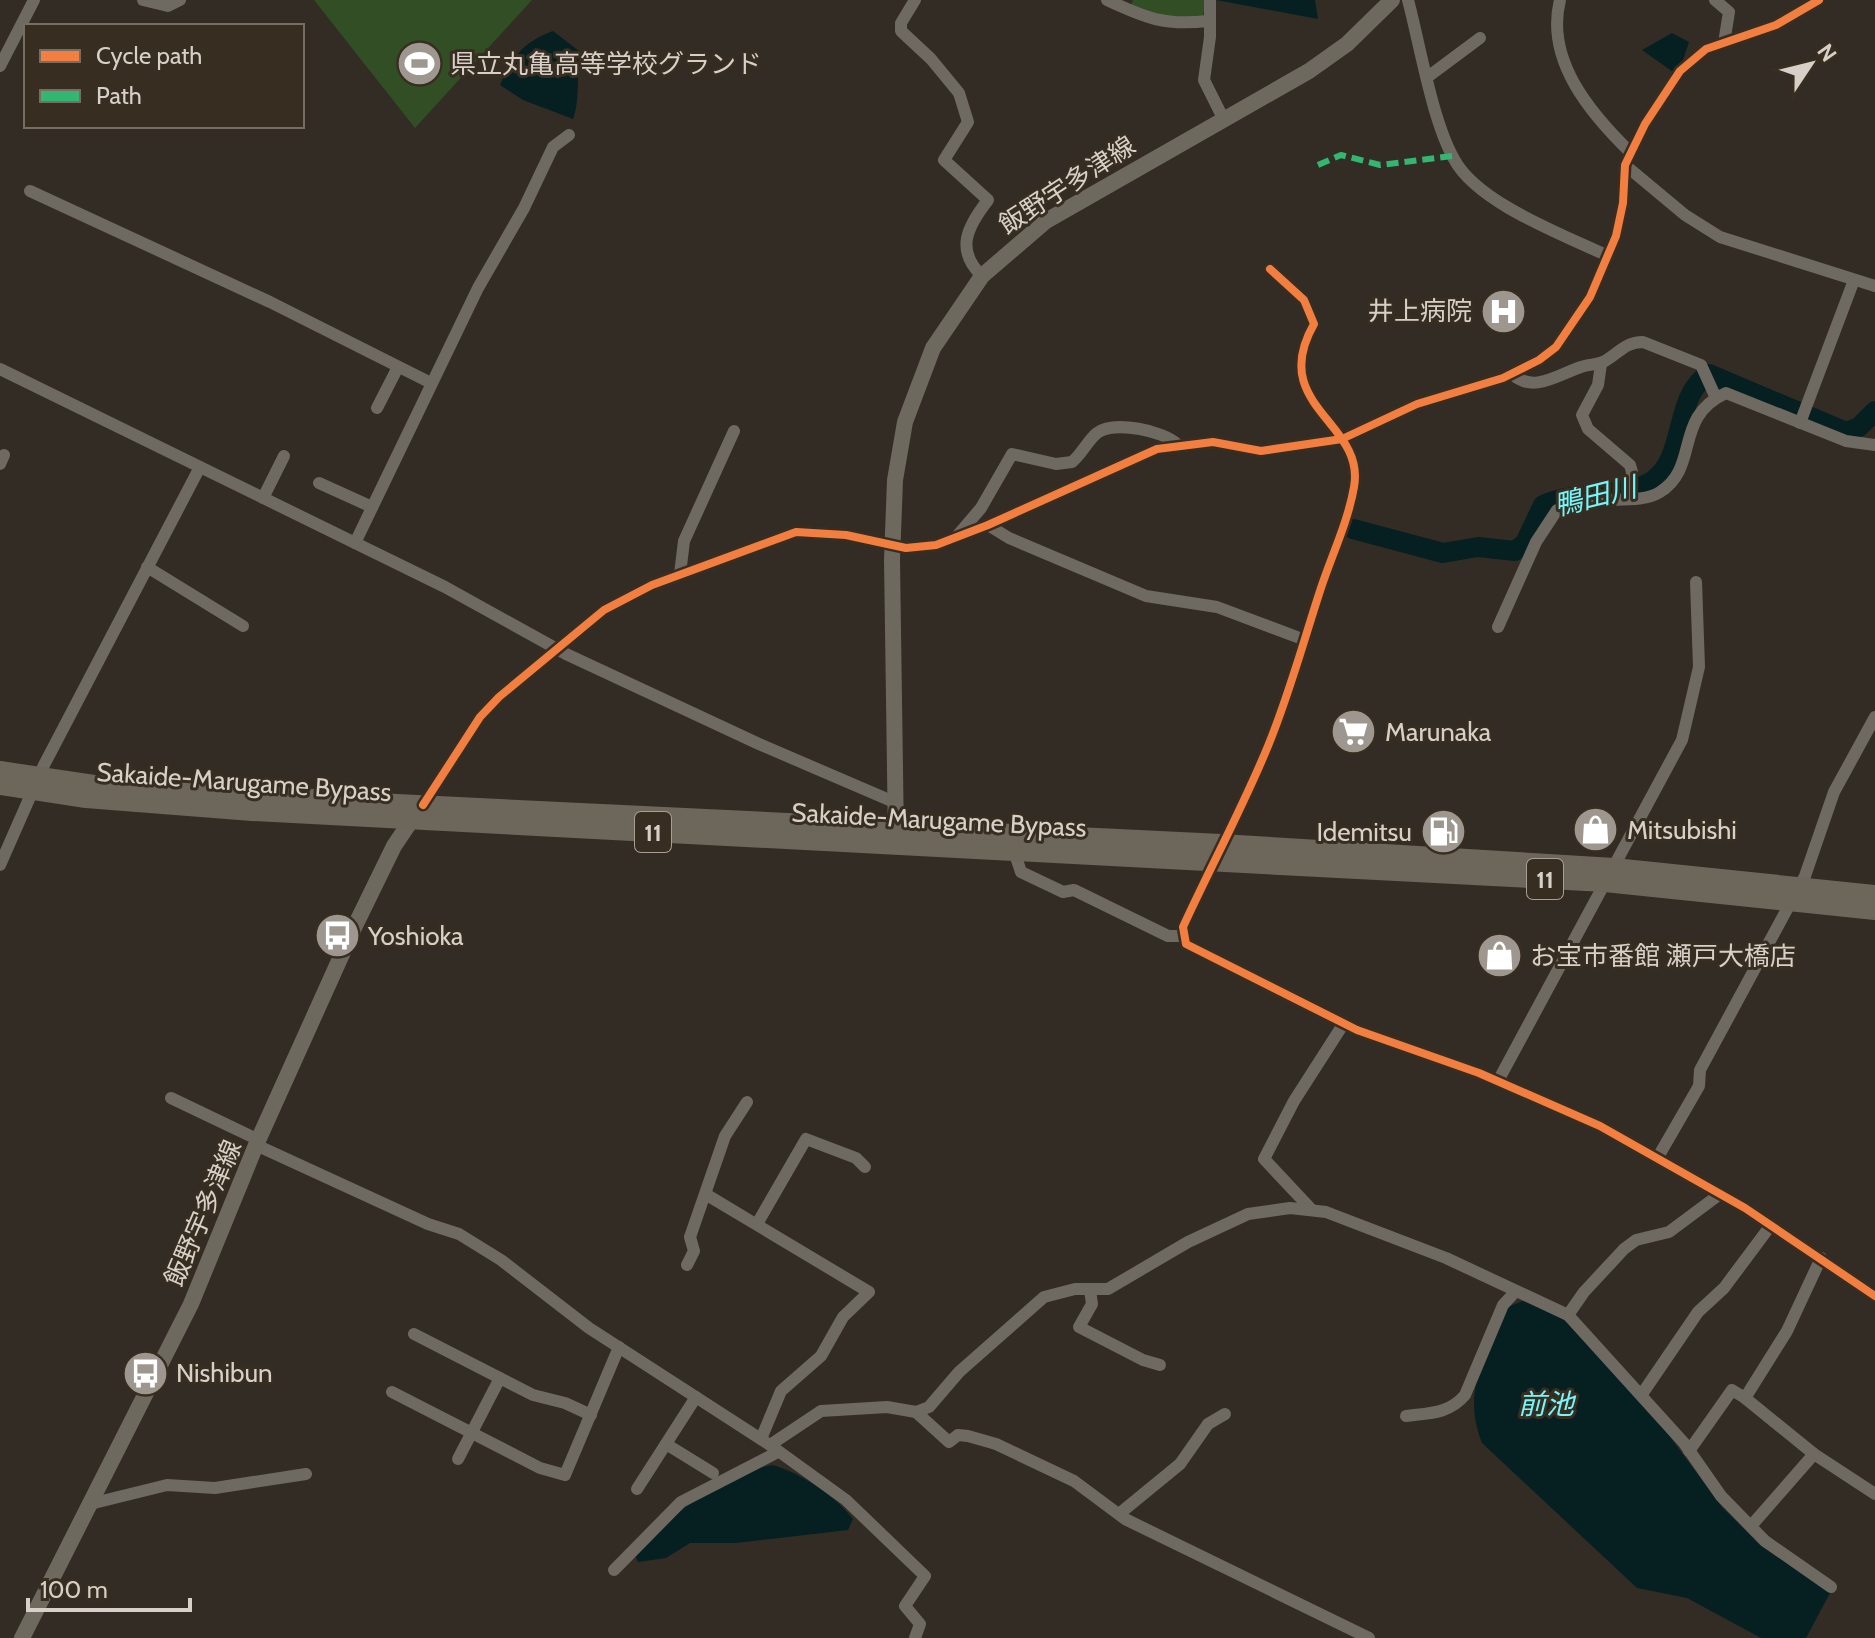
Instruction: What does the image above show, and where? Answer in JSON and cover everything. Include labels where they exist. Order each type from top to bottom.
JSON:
[{"type":"highway","name":"Sakaide-Marugame Bypass","points":[[0,771],[35,783]]},
{"type":"highway","name":"Sakaide-Marugame Bypass","points":[[0,785],[94,785],[592,826],[895,836],[1217,852],[1610,875],[1795,892],[1875,895]]},
{"type":"highway","name":"Sakaide-Marugame Bypass","points":[[895,836],[1014,851],[1217,852]]},
{"type":"highway","name":"Sakaide-Marugame Bypass","points":[[1795,892],[1875,910]]},
{"type":"main road","name":"飯野宇多津線","points":[[895,836],[892,545],[895,480],[909,408],[933,348],[982,276],[1007,251],[1076,201],[1298,78],[1347,44],[1392,0]]},
{"type":"main road","name":"飯野宇多津線","points":[[22,1638],[191,1304],[258,1143],[352,932],[417,812]]},
{"type":"street","points":[[0,66],[34,0]]},
{"type":"street","points":[[143,0],[168,6],[180,0]]},
{"type":"street","points":[[915,0],[901,23],[901,31],[931,59],[966,107],[968,122],[944,160],[988,200],[969,231],[965,247],[968,262],[982,276]]},
{"type":"street","points":[[1107,0],[1156,22],[1179,24],[1208,21]]},
{"type":"street","points":[[1210,0],[1210,37],[1204,80],[1224,120]]},
{"type":"street","points":[[1408,0],[1454,161],[1500,205],[1608,256]]},
{"type":"street","points":[[1560,0],[1556,14],[1561,58],[1575,86],[1628,159],[1685,215],[1720,237],[1875,286]]},
{"type":"street","points":[[1715,0],[1729,12],[1724,43]]},
{"type":"street","points":[[417,812],[480,717],[604,610],[680,574],[796,532],[846,535],[892,545],[936,545],[988,525],[1138,454],[1177,444],[1213,442],[1261,451],[1342,439],[1417,404],[1512,374],[1556,347],[1590,297],[1616,236],[1628,159],[1680,71],[1706,49],[1776,25],[1819,0]]},
{"type":"street","points":[[1429,76],[1480,38]]},
{"type":"street","points":[[355,543],[431,383],[553,147],[569,135]]},
{"type":"street","points":[[30,191],[270,302],[431,383]]},
{"type":"street","points":[[1270,269],[1304,300],[1314,324],[1302,342],[1300,368],[1306,391],[1342,439],[1355,483],[1268,748],[1183,927],[1186,944],[1389,1043],[1564,1108],[1658,1157],[1720,1194],[1875,1296]]},
{"type":"street","points":[[1800,423],[1854,280]]},
{"type":"street","points":[[1512,374],[1528,383],[1550,381],[1590,364],[1601,364],[1623,347],[1643,342],[1701,365],[1716,398]]},
{"type":"street","points":[[1601,364],[1598,385],[1582,415],[1588,429],[1630,465],[1630,498]]},
{"type":"street","points":[[377,408],[398,367]]},
{"type":"street","points":[[0,369],[355,543],[558,649],[759,744],[894,802]]},
{"type":"street","points":[[1498,627],[1536,542],[1557,510],[1591,501],[1658,494],[1676,478],[1695,416],[1726,393],[1846,441],[1875,445]]},
{"type":"street","points":[[955,537],[981,508],[1012,454],[1056,464],[1072,462],[1097,433],[1114,429],[1142,428],[1177,444]]},
{"type":"street","points":[[680,574],[684,541],[734,431]]},
{"type":"street","points":[[263,498],[284,456]]},
{"type":"street","points":[[0,865],[35,783],[200,467]]},
{"type":"street","points":[[319,483],[372,507]]},
{"type":"street","points":[[988,525],[1009,538],[1146,596],[1217,607],[1305,640]]},
{"type":"street","points":[[147,567],[243,626]]},
{"type":"street","points":[[1498,1081],[1671,764],[1687,725],[1699,667],[1696,582]]},
{"type":"street","points":[[1658,1157],[1699,1086],[1700,1070],[1795,892],[1834,792],[1875,717]]},
{"type":"street","points":[[1014,851],[1021,872],[1063,892],[1074,890],[1168,936],[1183,936]]},
{"type":"street","points":[[1312,1210],[1264,1159],[1294,1101],[1344,1023]]},
{"type":"street","points":[[171,1098],[428,1224],[459,1234],[501,1260],[619,1347],[770,1445],[846,1500],[925,1576],[905,1606],[920,1624],[915,1638]]},
{"type":"street","points":[[687,1265],[694,1251],[690,1237],[725,1136],[747,1102]]},
{"type":"street","points":[[757,1224],[806,1139],[856,1158],[865,1167]]},
{"type":"street","points":[[1568,1315],[1584,1292],[1624,1249],[1636,1240],[1669,1232],[1720,1194]]},
{"type":"street","points":[[707,1195],[869,1292],[843,1317],[821,1356],[781,1391],[770,1445]]},
{"type":"street","points":[[916,1412],[937,1400],[959,1372],[1044,1297],[1063,1290],[1108,1289],[1188,1242],[1248,1214],[1290,1208],[1326,1212],[1394,1237],[1568,1315],[1642,1394],[1721,1496],[1765,1541],[1831,1587]]},
{"type":"street","points":[[1642,1394],[1698,1312],[1724,1288],[1771,1225]]},
{"type":"street","points":[[1745,1398],[1787,1331],[1821,1258]]},
{"type":"street","points":[[1090,1290],[1092,1304],[1079,1327],[1143,1360],[1160,1365]]},
{"type":"street","points":[[1406,1416],[1441,1412],[1456,1406],[1465,1395],[1503,1305],[1516,1291]]},
{"type":"street","points":[[414,1334],[533,1395],[565,1403],[591,1415]]},
{"type":"street","points":[[392,1392],[540,1468],[565,1475],[619,1347]]},
{"type":"street","points":[[458,1459],[500,1378]]},
{"type":"street","points":[[1689,1451],[1732,1390],[1814,1454],[1875,1494]]},
{"type":"street","points":[[637,1489],[696,1397]]},
{"type":"street","points":[[614,1570],[681,1502],[821,1411],[844,1407],[887,1407],[916,1412],[949,1442],[958,1435],[996,1444],[1074,1481],[1119,1514],[1369,1638]]},
{"type":"street","points":[[1119,1514],[1180,1464],[1208,1424],[1225,1414]]},
{"type":"street","points":[[666,1444],[713,1473]]},
{"type":"street","points":[[1751,1526],[1814,1454]]},
{"type":"street","points":[[90,1504],[167,1485],[215,1488],[306,1474]]},
{"type":"green space","name":"県立丸亀高等学校グランド","points":[[314,0],[532,0],[415,128]]},
{"type":"green space","points":[[1133,0],[1206,0],[1203,16],[1177,20],[1131,6]]},
{"type":"water","points":[[1216,0],[1315,0],[1318,19]]},
{"type":"water","points":[[553,31],[579,51],[573,119],[523,100],[500,85],[520,51]]},
{"type":"water","points":[[1672,33],[1689,42],[1683,60],[1673,72],[1642,50]]},
{"type":"water","name":"前池","points":[[1523,1301],[1561,1316],[1662,1426],[1721,1506],[1760,1545],[1830,1593],[1806,1638],[1761,1638],[1687,1598],[1637,1588],[1482,1443],[1474,1406],[1479,1374],[1507,1307]]},
{"type":"water","points":[[773,1465],[806,1480],[837,1502],[853,1519],[848,1530],[736,1543],[690,1543],[666,1558],[638,1562],[635,1555],[697,1499],[734,1477]]},
{"type":"waterway","name":"鴨田川","points":[[1353,529],[1443,553],[1478,547],[1515,551],[1525,543],[1543,505],[1570,497],[1628,490],[1652,481],[1663,471],[1671,458],[1690,396],[1709,374],[1846,432],[1859,427],[1875,411]]},
{"type":"marked path","points":[[1318,165],[1341,155],[1380,165],[1452,156]]},
{"type":"cycle path","points":[[423,805],[480,717],[499,697],[604,610],[652,585],[796,532],[846,535],[906,548],[936,545],[1157,449],[1213,442],[1261,451],[1342,439],[1417,404],[1503,378],[1539,360],[1556,347],[1590,297],[1616,236],[1623,203],[1625,165],[1645,124],[1680,71],[1706,49],[1776,25],[1819,0]]},
{"type":"cycle path","points":[[1270,269],[1304,300],[1314,324],[1303,352],[1302,375],[1309,394],[1346,446],[1354,465],[1354,487],[1344,526],[1276,727],[1183,927],[1186,944],[1357,1030],[1479,1073],[1600,1126],[1745,1208],[1875,1296]]},
{"type":"place","name":"県立丸亀高等学校グランド","points":[[419,64]]},
{"type":"place","name":"井上病院","points":[[1503,311]]},
{"type":"place","name":"Marunaka","points":[[1354,732]]},
{"type":"place","name":"Mitsubishi","points":[[1596,830]]},
{"type":"place","name":"Idemitsu","points":[[1443,832]]},
{"type":"place","name":"Yoshioka","points":[[337,936]]},
{"type":"place","name":"お宝市番館 瀬戸大橋店","points":[[1499,956]]},
{"type":"place","name":"Nishibun","points":[[145,1373]]}]
